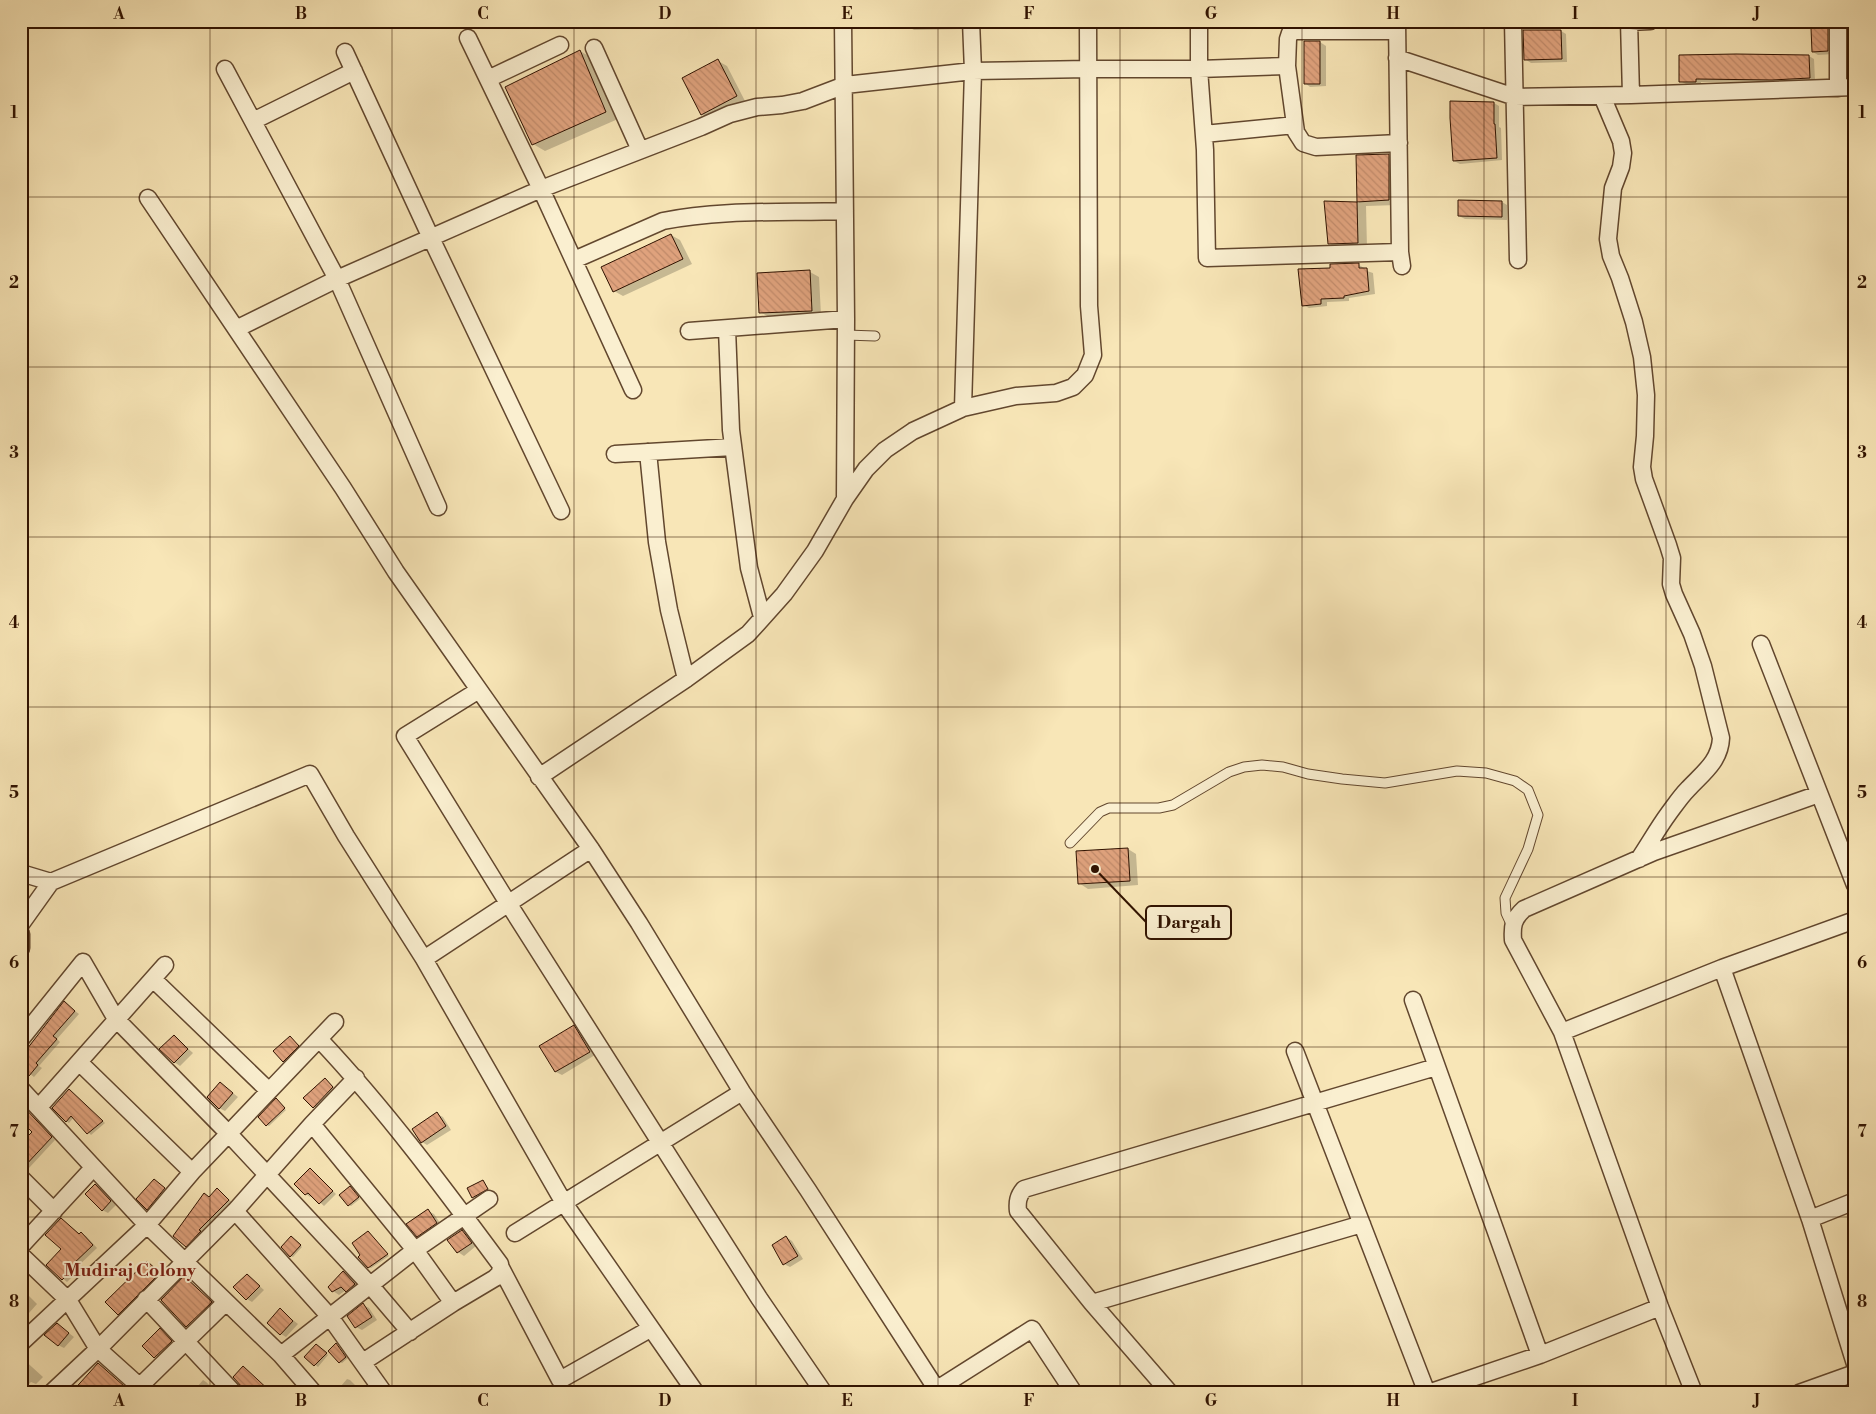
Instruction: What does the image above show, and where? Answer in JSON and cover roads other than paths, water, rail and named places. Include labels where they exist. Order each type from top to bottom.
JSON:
[{"type":"street","points":[[843,21],[845,85],[845,499]]},
{"type":"street","points":[[963,408],[973,71],[972,21]]},
{"type":"street","points":[[539,776],[686,679],[748,634],[784,594],[815,551],[845,499],[866,469],[885,450],[913,431],[963,408],[1016,396],[1056,393],[1073,386],[1085,375],[1093,355],[1089,306],[1088,21]]},
{"type":"street","points":[[1198,21],[1199,69],[1204,134],[1207,258],[1401,259],[1397,26],[1296,31],[1290,34],[1288,39],[1287,66],[1296,132],[1303,144],[1316,147],[1399,144]]},
{"type":"street","points":[[1513,21],[1518,260]]},
{"type":"street","points":[[1631,95],[1629,21],[1650,21]]},
{"type":"street","points":[[1838,21],[1838,88]]},
{"type":"street","points":[[468,38],[541,189],[633,390]]},
{"type":"street","points":[[488,79],[560,45]]},
{"type":"street","points":[[594,48],[640,150]]},
{"type":"street","points":[[345,52],[561,511]]},
{"type":"street","points":[[1397,58],[1515,97],[1602,96],[1855,87]]},
{"type":"street","points":[[236,329],[337,279],[541,189],[730,114],[757,107],[803,101],[845,85],[973,71],[1199,69],[1287,66]]},
{"type":"street","points":[[225,69],[337,279],[438,507]]},
{"type":"street","points":[[253,121],[354,71]]},
{"type":"street","points":[[1602,96],[1621,141],[1623,153],[1621,167],[1613,188],[1608,239],[1610,256],[1620,278],[1642,356],[1646,395],[1642,467],[1644,479],[1672,558],[1671,584],[1703,666],[1721,738],[1721,746],[1708,770],[1688,790],[1668,815],[1639,859]]},
{"type":"street","points":[[1204,134],[1295,125]]},
{"type":"street","points":[[148,198],[396,572],[591,849],[639,923],[742,1092],[808,1190],[936,1392],[1032,1330],[1074,1393]]},
{"type":"street","points":[[574,260],[663,222],[676,219],[718,215],[845,211]]},
{"type":"street","points":[[688,331],[846,327]]},
{"type":"street","points":[[727,329],[733,447],[749,568],[762,617]]},
{"type":"street","points":[[615,454],[733,447]]},
{"type":"street","points":[[648,452],[657,542],[669,610],[686,679]]},
{"type":"street","points":[[1761,644],[1855,886]]},
{"type":"street","points":[[479,690],[405,736],[508,903],[759,1298],[824,1393]]},
{"type":"street","points":[[21,924],[51,882],[310,774],[346,836],[424,960],[564,1203],[696,1393]]},
{"type":"street","points":[[1694,1393],[1660,1307],[1562,1032],[1514,940],[1512,926],[1515,917],[1524,909],[1639,859],[1819,794]]},
{"type":"street","points":[[424,960],[591,849]]},
{"type":"street","points":[[21,873],[51,882]]},
{"type":"street","points":[[1562,1032],[1722,968],[1855,920]]},
{"type":"street","points":[[21,934],[21,948]]},
{"type":"street","points":[[21,1039],[83,962],[116,1019],[229,1134],[370,1285],[410,1332]]},
{"type":"street","points":[[39,1107],[165,964]]},
{"type":"street","points":[[1722,968],[1810,1219],[1855,1364]]},
{"type":"street","points":[[153,978],[269,1091]]},
{"type":"street","points":[[1412,1000],[1540,1355]]},
{"type":"street","points":[[21,1343],[147,1225],[192,1172],[320,1040],[335,1022]]},
{"type":"street","points":[[320,1040],[356,1078],[465,1216],[500,1264],[560,1380],[650,1329]]},
{"type":"street","points":[[1295,1051],[1427,1393],[1540,1355],[1660,1307]]},
{"type":"street","points":[[79,1062],[192,1172]]},
{"type":"street","points":[[1170,1393],[1092,1303],[1018,1212],[1017,1203],[1019,1195],[1024,1189],[1436,1067]]},
{"type":"street","points":[[50,1393],[98,1349],[235,1211],[312,1124],[356,1078]]},
{"type":"street","points":[[21,1089],[147,1225],[281,1355],[314,1393]]},
{"type":"street","points":[[515,1233],[742,1092]]},
{"type":"street","points":[[312,1124],[415,1250],[454,1303]]},
{"type":"street","points":[[21,1246],[93,1168]]},
{"type":"street","points":[[21,1178],[54,1211]]},
{"type":"street","points":[[281,1355],[415,1250],[489,1199]]},
{"type":"street","points":[[1810,1219],[1855,1201]]},
{"type":"street","points":[[235,1211],[330,1317],[384,1393]]},
{"type":"street","points":[[1092,1303],[1362,1224]]},
{"type":"street","points":[[21,1255],[68,1300],[98,1349],[140,1390],[185,1340],[226,1302]]},
{"type":"street","points":[[363,1362],[495,1278],[501,1272],[501,1268]]},
{"type":"street","points":[[146,1299],[234,1393]]},
{"type":"street","points":[[1799,1393],[1855,1374]]},
{"type":"lane","points":[[846,327],[875,336]]},
{"type":"lane","points":[[1070,843],[1100,812],[1109,808],[1159,808],[1173,805],[1229,772],[1244,767],[1262,765],[1283,767],[1308,774],[1342,779],[1385,782],[1457,771],[1486,772],[1515,782],[1528,790],[1538,815],[1528,849],[1505,898],[1506,913],[1512,926]]},
{"type":"place","name":"Dargah","points":[[1095,869]]},
{"type":"district","name":"Mudiraj Colony","points":[[130,1270]]}]
